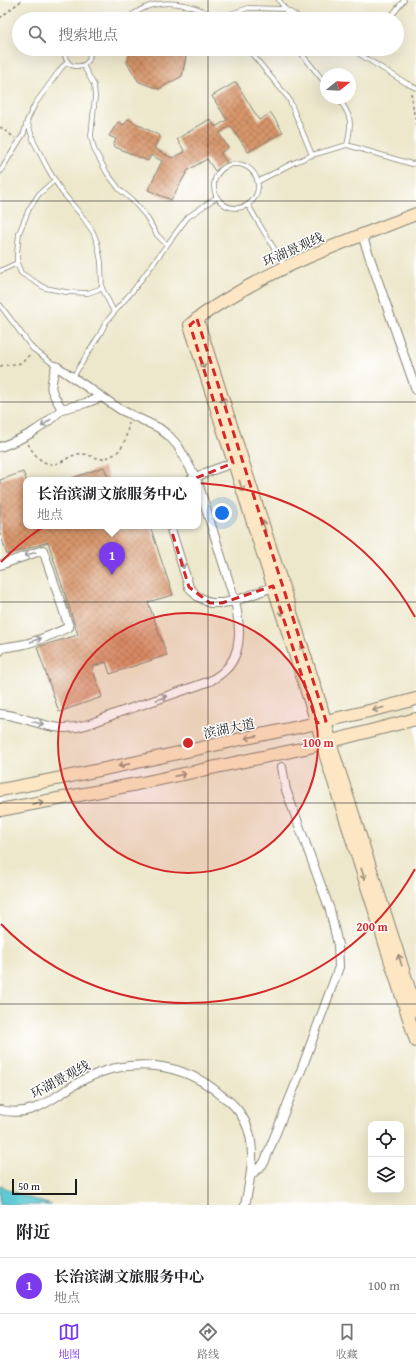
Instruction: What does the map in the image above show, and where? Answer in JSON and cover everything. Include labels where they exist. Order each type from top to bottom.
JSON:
[{"type":"street","name":"环湖景观线","points":[[238,461],[194,322],[247,287],[285,267],[416,214]]},
{"type":"street","points":[[362,235],[416,390]]},
{"type":"street","points":[[62,409],[52,393],[51,388],[56,366],[121,410],[159,428],[169,436],[178,446],[194,477]]},
{"type":"street","points":[[0,447],[24,438],[49,421],[62,409],[86,403],[101,397]]},
{"type":"street","points":[[201,477],[238,461],[321,722],[416,1041]]},
{"type":"street","points":[[0,714],[8,714],[52,727],[64,728],[79,726],[89,724],[210,681],[223,672],[231,663],[237,651],[239,641],[239,620],[235,601],[201,498]]},
{"type":"street","points":[[171,529],[189,587],[197,596],[210,603],[235,601],[277,585]]},
{"type":"street","points":[[0,565],[43,550],[69,627],[32,642],[0,649]]},
{"type":"street","name":"滨湖大道","points":[[0,790],[57,780],[379,709],[416,699]]},
{"type":"street","points":[[0,810],[137,784],[327,743],[416,719]]},
{"type":"street","points":[[327,743],[416,1010]]},
{"type":"street","points":[[251,1175],[264,1164],[307,1054],[339,966],[338,945],[330,910],[286,790],[282,767]]},
{"type":"street","name":"环湖景观线","points":[[0,1110],[9,1112],[37,1109],[85,1079],[126,1066],[146,1065],[167,1067],[195,1078],[219,1093],[235,1107],[245,1122],[252,1141],[251,1175],[245,1205]]},
{"type":"lane","points":[[279,0],[286,12]]},
{"type":"lane","points":[[395,12],[404,0]]},
{"type":"lane","points":[[138,12],[153,4],[181,3],[203,12]]},
{"type":"lane","points":[[236,12],[248,8],[285,9],[290,12]]},
{"type":"lane","points":[[66,56],[68,62],[75,66],[83,65],[89,59],[90,56]]},
{"type":"lane","points":[[254,56],[289,100],[312,155]]},
{"type":"lane","points":[[303,56],[320,77]]},
{"type":"lane","points":[[362,56],[416,88]]},
{"type":"lane","points":[[0,172],[24,133],[34,104],[62,67],[68,62]]},
{"type":"lane","points":[[83,65],[94,85],[95,97],[91,136],[94,149],[107,174],[120,190],[132,200],[146,216],[158,235],[167,245]]},
{"type":"lane","points":[[342,104],[347,110],[351,127],[347,145]]},
{"type":"lane","points":[[27,121],[34,142],[62,192],[93,232],[101,262],[102,288],[114,312]]},
{"type":"lane","points":[[257,182],[312,155],[347,145],[416,164]]},
{"type":"lane","points":[[235,164],[242,164],[254,172],[258,179],[257,182],[259,186],[257,194],[248,205],[241,208],[226,206],[217,197],[214,188],[215,180],[222,169],[228,165],[235,164]]},
{"type":"lane","points":[[55,180],[40,194],[28,209],[19,233],[17,264],[21,273],[46,288],[66,292],[88,293],[102,288]]},
{"type":"lane","points":[[73,377],[106,322],[135,288],[188,218],[217,197]]},
{"type":"lane","points":[[248,205],[285,267]]},
{"type":"lane","points":[[0,271],[17,264]]},
{"type":"lane","points":[[0,305],[33,349],[56,366]]},
{"type":"path","points":[[0,18],[22,0]]},
{"type":"path","points":[[409,85],[415,111],[416,126]]},
{"type":"path","points":[[0,128],[20,141]]},
{"type":"path","points":[[0,366],[22,363],[33,349]]},
{"type":"path","points":[[24,438],[36,457],[45,463],[53,464],[60,462],[75,454],[84,454],[103,459],[118,452],[123,446],[131,415]]},
{"type":"highlighted area","points":[[197,319],[326,721],[317,723],[273,586],[222,603],[210,603],[189,587],[171,529],[169,501],[184,483],[233,463],[190,325]]},
{"type":"water","points":[[0,1185],[25,1196],[52,1205],[0,1205]]},
{"type":"building","points":[[129,56],[186,56],[182,76],[159,89],[139,82],[127,63]]},
{"type":"building","points":[[236,82],[259,120],[271,113],[283,132],[248,152],[231,126],[219,133],[228,148],[220,153],[227,163],[215,171],[207,159],[188,170],[171,200],[148,190],[162,161],[151,155],[148,161],[113,146],[116,139],[109,136],[118,122],[124,125],[128,119],[160,136],[154,148],[172,158],[185,152],[177,139],[210,119],[215,127],[227,120],[212,96]]},
{"type":"building","points":[[104,467],[108,477],[75,477]]},
{"type":"building","points":[[23,472],[25,477],[23,477],[23,529],[151,529],[173,595],[148,602],[167,655],[110,674],[106,662],[92,667],[102,697],[59,712],[37,647],[78,635],[48,542],[7,555],[0,533],[0,480]]},
{"type":"place","name":"长治滨湖文旅服务中心","points":[[112,575]]}]
